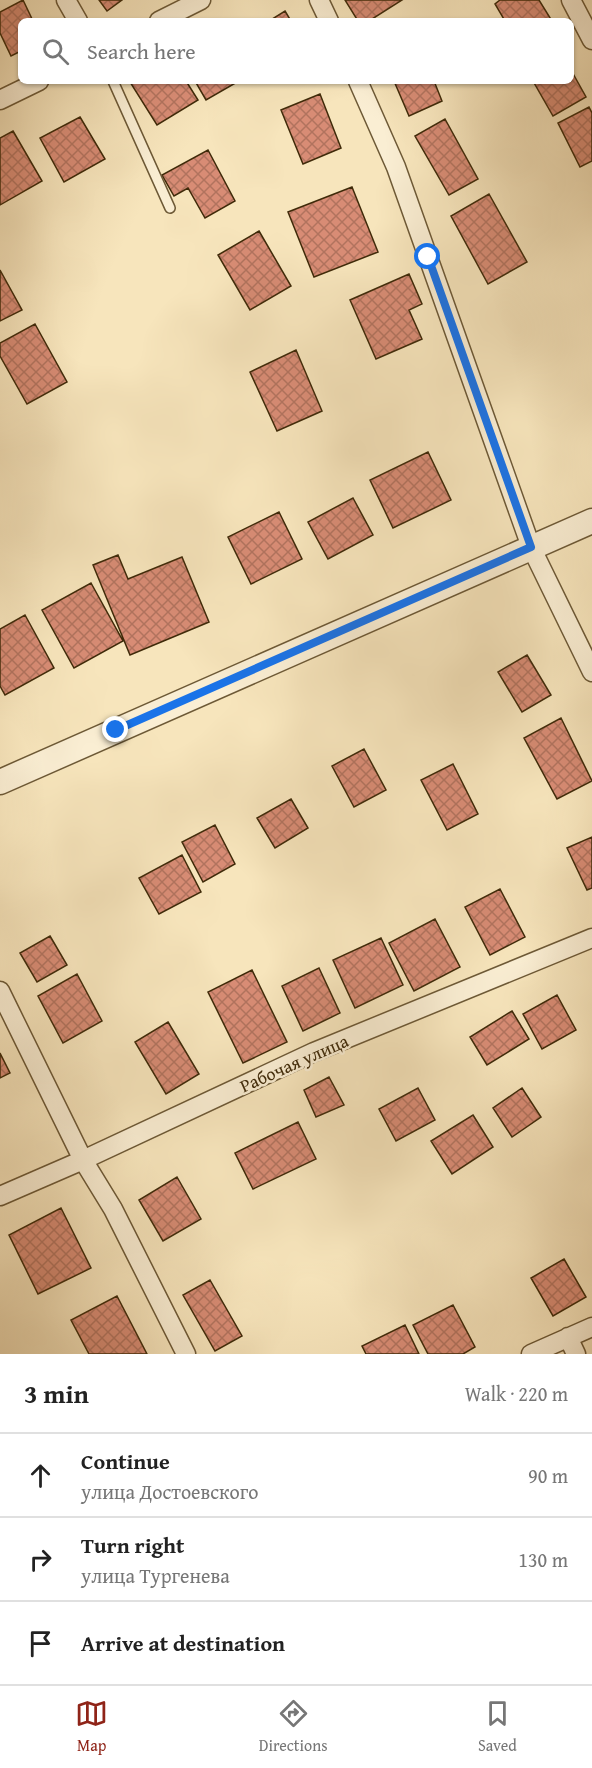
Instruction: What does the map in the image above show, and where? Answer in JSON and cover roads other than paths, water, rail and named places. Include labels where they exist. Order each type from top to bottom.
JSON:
[{"type":"street","points":[[66,0],[76,18]]},
{"type":"street","points":[[165,18],[201,0]]},
{"type":"street","points":[[319,0],[328,18]]},
{"type":"street","points":[[571,0],[592,40]]},
{"type":"street","points":[[0,100],[33,84]]},
{"type":"street","points":[[359,84],[396,167],[531,547],[592,672]]},
{"type":"street","points":[[0,782],[592,521]]},
{"type":"street","name":"Рабочая улица","points":[[0,1196],[83,1160],[314,1052],[592,938]]},
{"type":"street","points":[[0,991],[83,1160],[113,1209],[186,1354]]},
{"type":"street","points":[[531,1354],[592,1327]]},
{"type":"street","points":[[568,1337],[576,1354]]},
{"type":"lane","points":[[114,84],[170,208]]}]
